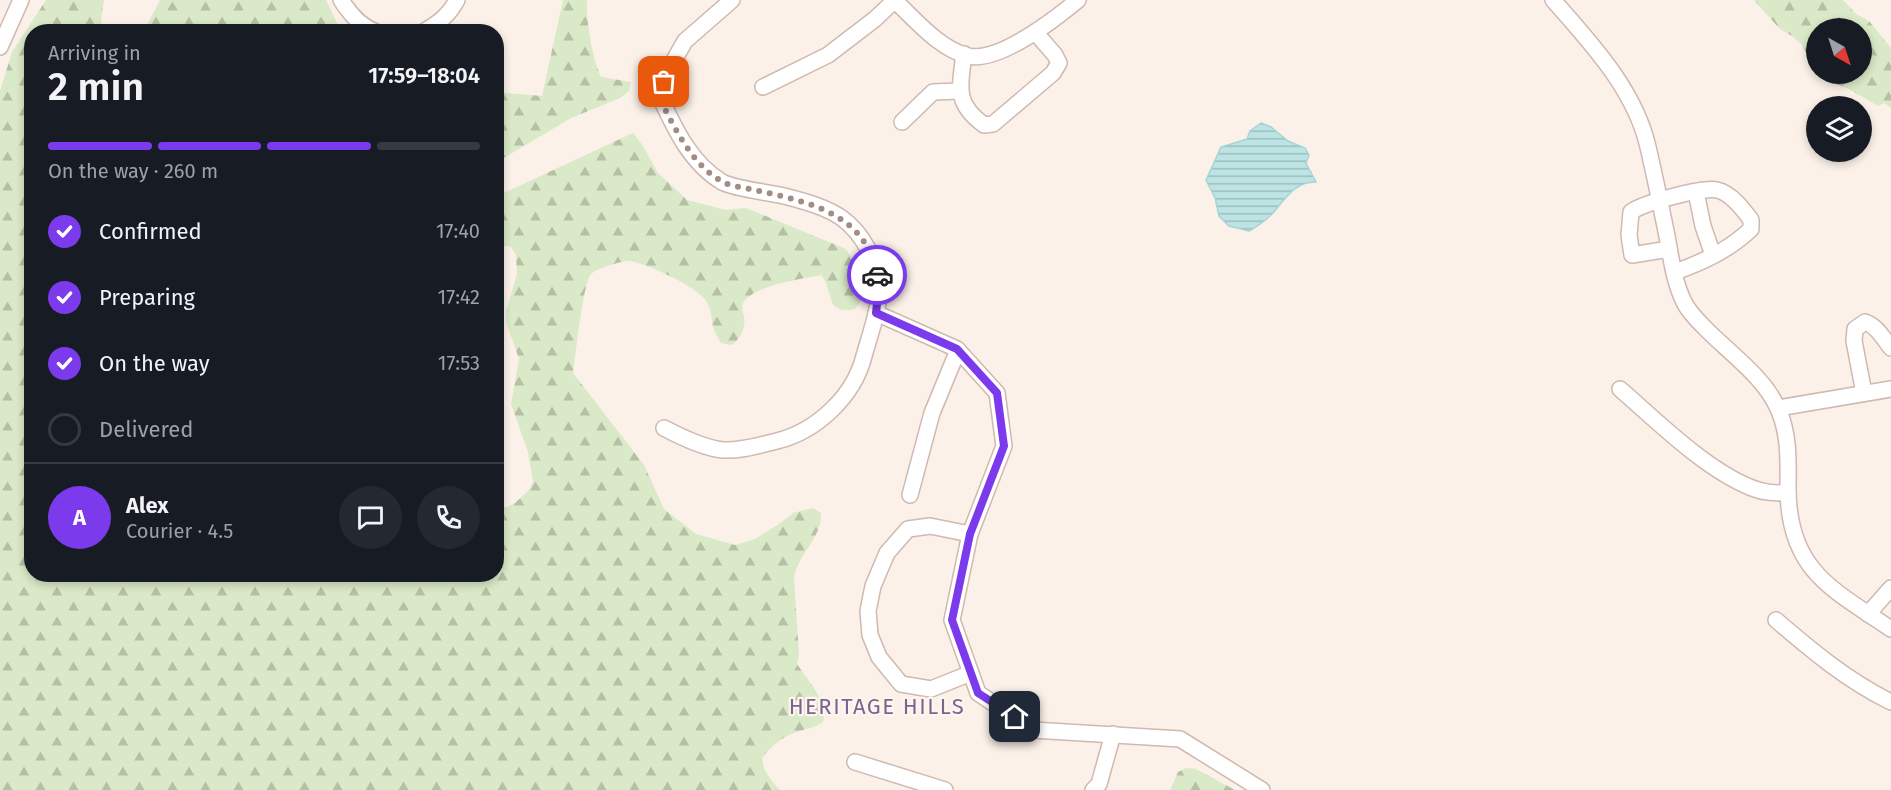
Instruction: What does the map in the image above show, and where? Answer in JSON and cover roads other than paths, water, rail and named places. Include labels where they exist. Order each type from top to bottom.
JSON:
[{"type":"street","points":[[0,47],[21,0]]},
{"type":"street","points":[[341,0],[349,13],[361,24]]},
{"type":"street","points":[[438,24],[451,12],[458,0]]},
{"type":"street","points":[[664,428],[685,439],[722,450],[748,448],[782,439],[818,422],[846,395],[861,369],[876,313],[879,285],[875,261],[860,237],[843,219],[818,207],[786,197],[724,183],[708,171],[684,144],[658,95],[685,41],[732,0]]},
{"type":"street","points":[[763,87],[828,55],[875,19],[894,0],[953,50],[970,56],[999,52],[1035,32],[1078,0]]},
{"type":"street","points":[[1553,0],[1602,60],[1634,106],[1648,147],[1669,249],[1684,304],[1766,389],[1778,408],[1785,426],[1789,509],[1796,544],[1821,579],[1891,629]]},
{"type":"street","points":[[964,54],[959,91],[962,99],[984,125],[993,123],[1053,73],[1059,63],[1035,32]]},
{"type":"street","points":[[902,122],[933,92],[959,91]]},
{"type":"street","points":[[1669,249],[1632,255],[1630,247],[1631,212],[1640,205],[1696,192],[1717,190],[1733,199],[1751,220],[1750,229],[1735,245],[1695,265],[1675,272]]},
{"type":"street","points":[[1696,192],[1703,226],[1713,255]]},
{"type":"street","points":[[876,313],[958,350],[997,393],[1004,446],[970,534],[952,620],[978,693],[1033,730],[1180,739],[1262,790]]},
{"type":"street","points":[[1864,393],[1854,341],[1855,329],[1865,322],[1870,324],[1876,328],[1891,348]]},
{"type":"street","points":[[910,495],[932,413],[958,350]]},
{"type":"street","points":[[1620,389],[1682,442],[1734,480],[1754,489],[1771,493],[1788,493]]},
{"type":"street","points":[[1778,408],[1891,389]]},
{"type":"street","points":[[970,534],[930,526],[908,529],[886,554],[873,586],[868,611],[870,635],[879,657],[901,684],[932,689],[971,673]]},
{"type":"street","points":[[1868,614],[1891,588]]},
{"type":"street","points":[[1776,620],[1828,664],[1891,702]]},
{"type":"street","points":[[1093,790],[1099,784],[1113,734]]},
{"type":"street","points":[[855,762],[945,790]]},
{"type":"water","points":[[1261,123],[1271,127],[1288,141],[1305,148],[1309,155],[1306,163],[1316,182],[1296,188],[1269,217],[1249,231],[1229,226],[1219,216],[1215,198],[1206,180],[1221,147],[1247,139],[1250,131]]},
{"type":"district","name":"HERITAGE HILLS","points":[[877,706]]}]
